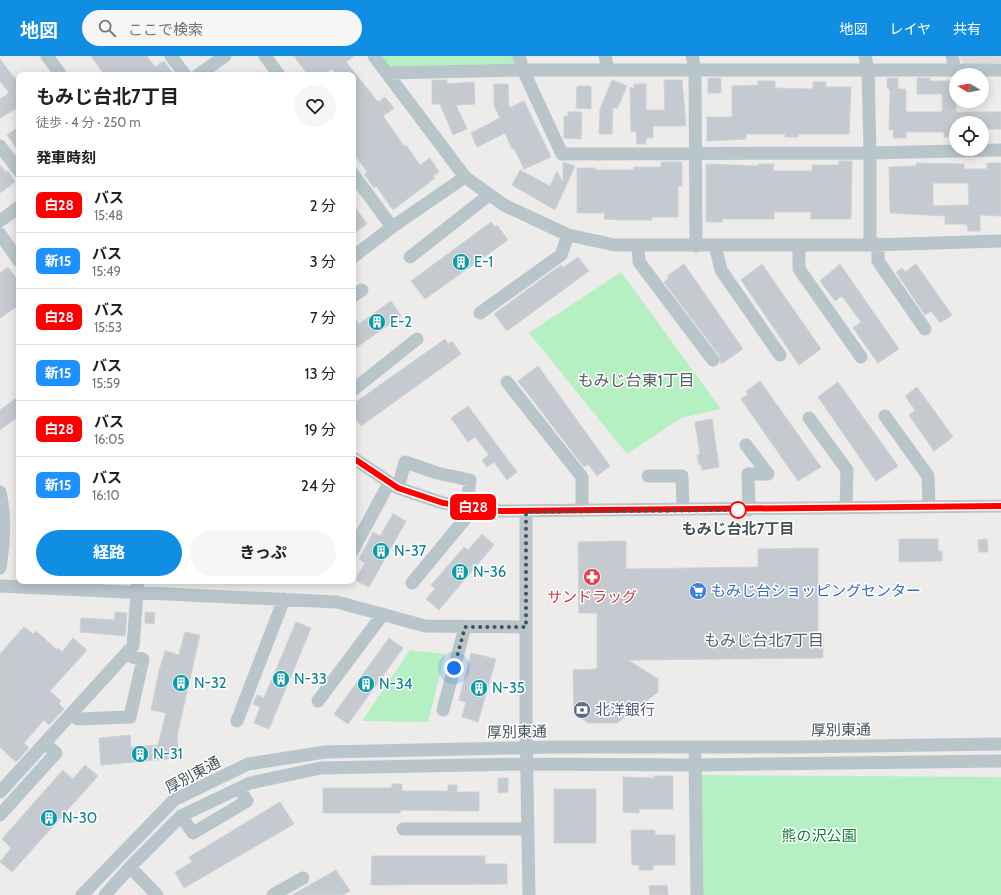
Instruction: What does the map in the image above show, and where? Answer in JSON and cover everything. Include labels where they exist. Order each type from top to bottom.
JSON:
[{"type":"street","points":[[46,56],[58,72]]},
{"type":"street","points":[[171,56],[183,72]]},
{"type":"street","points":[[202,72],[225,56]]},
{"type":"street","points":[[266,56],[278,72]]},
{"type":"street","points":[[374,56],[465,177],[504,205],[568,235],[615,245],[799,245],[1001,241]]},
{"type":"street","points":[[519,56],[523,70],[562,154],[870,153],[1001,150]]},
{"type":"street","points":[[605,56],[608,70]]},
{"type":"street","points":[[692,56],[695,69],[696,246]]},
{"type":"street","points":[[865,56],[868,69],[874,244],[878,261],[925,329]]},
{"type":"street","points":[[952,56],[955,68]]},
{"type":"street","points":[[387,73],[523,70],[695,69],[949,70]]},
{"type":"street","points":[[989,70],[1001,70]]},
{"type":"street","points":[[0,146],[16,167]]},
{"type":"street","points":[[356,255],[392,227],[465,177]]},
{"type":"street","points":[[356,178],[392,227]]},
{"type":"street","points":[[410,257],[489,194]]},
{"type":"street","points":[[0,220],[16,209]]},
{"type":"street","points":[[0,234],[15,246]]},
{"type":"street","points":[[480,313],[561,255],[568,235]]},
{"type":"street","points":[[638,245],[639,262],[713,360]]},
{"type":"street","points":[[715,245],[721,270],[780,355]]},
{"type":"street","points":[[799,245],[800,270],[861,357]]},
{"type":"street","points":[[356,388],[417,339]]},
{"type":"street","points":[[507,382],[582,477],[582,511]]},
{"type":"street","points":[[885,416],[928,476],[929,507]]},
{"type":"street","points":[[809,418],[847,470],[846,508]]},
{"type":"street","points":[[746,445],[768,474],[748,474],[749,510]]},
{"type":"street","points":[[356,460],[394,485],[443,503],[526,512],[1001,506]]},
{"type":"street","points":[[356,545],[394,485],[405,462],[437,473],[470,480],[471,507],[412,583]]},
{"type":"street","points":[[648,476],[682,476],[683,510]]},
{"type":"street","points":[[0,492],[4,532],[0,568]]},
{"type":"street","points":[[526,512],[526,764],[529,895]]},
{"type":"street","points":[[0,586],[137,586],[284,599],[337,602],[425,626],[526,627]]},
{"type":"street","points":[[0,792],[133,646],[137,586]]},
{"type":"street","points":[[237,721],[284,599]]},
{"type":"street","points":[[318,701],[383,614]]},
{"type":"street","points":[[443,710],[465,627]]},
{"type":"street","points":[[71,714],[78,719],[130,717],[143,659],[132,657],[127,653]]},
{"type":"street","points":[[0,815],[56,753],[45,743]]},
{"type":"street","name":"厚別東通","points":[[82,895],[174,800],[248,764],[326,752],[526,748],[1001,744]]},
{"type":"street","points":[[694,747],[697,895]]},
{"type":"street","name":"厚別東通","points":[[104,895],[181,816],[250,783],[321,768],[526,764],[695,765],[1001,761]]},
{"type":"street","points":[[181,816],[193,833],[247,801],[239,788]]},
{"type":"street","points":[[403,829],[527,829]]},
{"type":"street","points":[[130,867],[157,895]]},
{"type":"street","points":[[273,895],[303,878]]},
{"type":"shaded area","points":[[960,56],[1001,56],[1001,63],[965,64],[961,60]]},
{"type":"green space","points":[[374,56],[519,56],[523,70],[387,73]]},
{"type":"green space","points":[[621,272],[721,409],[681,418],[627,454],[529,333]]},
{"type":"green space","points":[[410,650],[445,654],[428,722],[362,721]]},
{"type":"green space","name":"熊の沢公園","points":[[701,775],[1001,777],[1001,895],[701,895]]},
{"type":"building","points":[[91,56],[147,56],[155,67],[164,61],[172,72],[103,72]]},
{"type":"building","points":[[294,56],[354,56],[346,62],[354,72],[334,72],[332,69],[328,72],[306,72]]},
{"type":"building","points":[[0,59],[15,79],[16,78],[16,109],[0,118],[0,99],[9,93],[0,81]]},
{"type":"building","points":[[356,74],[378,102],[385,97],[394,108],[383,116],[404,146],[406,145],[420,165],[430,158],[439,172],[433,176],[435,178],[393,210],[376,186],[374,188],[364,174],[367,172],[356,156]]},
{"type":"building","points":[[708,78],[721,78],[721,93],[708,93]]},
{"type":"building","points":[[887,78],[898,78],[898,89],[906,89],[906,112],[942,112],[942,94],[917,94],[917,78],[930,78],[930,81],[949,81],[949,108],[956,108],[956,112],[1001,112],[1001,129],[989,129],[989,116],[949,116],[949,137],[944,137],[944,132],[906,132],[906,138],[893,138],[893,129],[889,130],[890,90],[887,87]]},
{"type":"building","points":[[432,80],[447,80],[447,84],[474,82],[475,104],[456,105],[467,129],[453,135],[440,104],[432,104]]},
{"type":"building","points":[[612,80],[627,86],[617,109],[613,107],[612,134],[599,134],[600,109]]},
{"type":"building","points":[[664,80],[682,80],[686,126],[653,126],[653,138],[646,138],[646,144],[637,144],[636,131],[631,132],[630,87],[634,89],[634,84],[646,84],[646,110],[665,110]]},
{"type":"building","points":[[758,81],[775,81],[775,88],[813,89],[813,82],[826,82],[826,87],[851,87],[849,134],[798,134],[798,137],[785,137],[785,134],[746,134],[746,139],[707,141],[707,117],[732,117],[732,86],[758,85]]},
{"type":"building","points":[[494,84],[508,84],[509,108],[524,101],[551,157],[524,169],[514,148],[512,149],[505,133],[477,147],[471,133],[500,118],[494,105]]},
{"type":"building","points":[[577,86],[591,86],[591,109],[576,108]]},
{"type":"building","points":[[568,112],[582,112],[581,139],[564,138],[564,116],[568,116]]},
{"type":"building","points":[[16,129],[16,148],[7,135]]},
{"type":"building","points":[[839,161],[852,161],[851,219],[811,219],[811,212],[774,212],[774,219],[722,219],[722,222],[706,222],[706,164],[758,166],[758,164],[774,164],[773,171],[812,171],[812,165],[839,165]]},
{"type":"building","points":[[563,162],[575,166],[555,210],[512,185],[520,170],[550,186],[557,171],[563,183]]},
{"type":"building","points":[[661,162],[682,162],[682,186],[678,186],[678,217],[652,217],[652,220],[620,220],[604,219],[605,213],[577,213],[577,168],[595,168],[595,170],[634,170],[634,167],[661,167]]},
{"type":"building","points":[[916,163],[964,164],[964,169],[987,169],[987,163],[1001,163],[1001,216],[980,215],[980,231],[968,231],[967,224],[945,224],[945,216],[890,213],[889,167],[916,166]],"holes":[[[933,183],[968,183],[969,205],[933,206]]]},
{"type":"building","points":[[0,165],[6,172],[8,171],[15,182],[0,193]]},
{"type":"building","points":[[356,208],[367,224],[356,232]]},
{"type":"building","name":"E-1","points":[[491,222],[495,227],[497,225],[508,240],[425,299],[411,281]]},
{"type":"building","points":[[578,257],[589,271],[507,331],[494,314],[561,265],[563,268]]},
{"type":"building","points":[[684,264],[743,349],[721,364],[719,355],[664,282],[669,278],[667,276]]},
{"type":"building","points":[[762,264],[821,349],[799,365],[741,280]]},
{"type":"building","points":[[840,264],[899,349],[878,363],[853,328],[861,322],[842,296],[835,301],[820,281]]},
{"type":"building","points":[[916,264],[952,315],[940,323],[931,311],[925,315],[896,272],[902,268],[905,272]]},
{"type":"building","points":[[8,267],[16,278],[16,307],[0,318],[0,273]]},
{"type":"building","name":"E-2","points":[[391,301],[401,316],[356,348],[356,320],[359,324]]},
{"type":"building","points":[[445,339],[448,344],[452,341],[461,354],[361,426],[356,419],[356,402]]},
{"type":"building","points":[[538,366],[610,466],[597,476],[588,464],[584,467],[518,381]]},
{"type":"building","points":[[760,381],[821,467],[798,481],[741,399],[748,394],[746,391]]},
{"type":"building","points":[[838,382],[898,466],[876,481],[818,397]]},
{"type":"building","points":[[917,387],[953,437],[934,451],[909,415],[915,410],[905,396]]},
{"type":"building","points":[[16,398],[16,418],[0,430],[0,410]]},
{"type":"building","points":[[468,406],[517,472],[507,480],[494,462],[487,467],[482,460],[489,455],[475,437],[468,442],[451,418]]},
{"type":"building","points":[[712,419],[719,467],[702,470],[701,464],[699,465],[697,455],[700,455],[695,422]]},
{"type":"building","name":"N-37","points":[[393,514],[406,521],[369,587],[357,581],[357,577],[365,563],[359,559],[373,532],[380,536]]},
{"type":"building","name":"N-36","points":[[482,534],[494,545],[439,610],[426,599],[435,589],[431,585],[464,547],[468,550]]},
{"type":"building","points":[[899,539],[938,539],[938,551],[942,551],[942,561],[899,562]]},
{"type":"building","points":[[987,539],[988,552],[979,552],[978,540]]},
{"type":"building","name":"もみじ台ショッピングセンター","points":[[626,541],[626,569],[758,567],[758,549],[818,548],[818,633],[823,633],[823,658],[628,660],[658,679],[658,692],[617,723],[588,723],[574,713],[573,670],[597,669],[597,613],[579,613],[578,542]]},
{"type":"building","points":[[115,612],[127,613],[125,636],[80,632],[81,618],[114,620]]},
{"type":"building","points":[[145,612],[155,613],[154,624],[145,623]]},
{"type":"building","name":"N-33","points":[[296,622],[311,628],[269,729],[254,723],[260,707],[253,704],[257,695],[264,698]]},
{"type":"building","points":[[24,627],[33,634],[36,631],[57,650],[58,648],[62,652],[73,638],[87,650],[50,691],[61,701],[59,704],[64,709],[49,725],[44,720],[24,743],[29,748],[16,762],[0,747],[0,654]]},
{"type":"building","points":[[185,632],[200,635],[177,736],[179,758],[101,765],[99,738],[130,735],[131,747],[158,745],[166,713],[151,710],[159,671],[165,651],[179,655]]},
{"type":"building","name":"N-34","points":[[389,638],[403,648],[348,724],[334,714]]},
{"type":"building","name":"N-35","points":[[471,653],[496,659],[478,722],[462,717],[466,702],[459,700]]},
{"type":"building","name":"N-30","points":[[85,765],[98,776],[12,872],[0,862],[11,848],[2,839],[63,770],[73,779]]},
{"type":"building","points":[[654,776],[673,776],[673,809],[639,809],[639,813],[623,812],[623,777],[654,778]]},
{"type":"building","points":[[498,778],[508,778],[508,792],[498,793]]},
{"type":"building","points":[[392,784],[402,784],[402,791],[448,791],[448,785],[457,785],[457,792],[479,792],[479,811],[401,810],[400,813],[323,813],[323,788],[392,788]]},
{"type":"building","points":[[554,789],[596,789],[596,843],[554,843]]},
{"type":"building","points":[[280,802],[294,824],[184,888],[175,872],[192,862],[189,857]]},
{"type":"building","points":[[631,830],[655,830],[655,835],[675,835],[675,865],[653,865],[653,870],[639,870],[639,865],[632,865]]},
{"type":"building","points":[[372,856],[485,856],[485,864],[507,864],[507,884],[371,885]]},
{"type":"building","points":[[336,870],[350,891],[342,895],[292,895]]},
{"type":"building","points":[[667,885],[668,895],[650,895],[649,886]]},
{"type":"bus line","name":"白28","points":[[356,460],[398,488],[443,503],[500,511],[526,512],[1001,506]]},
{"type":"place","name":"E-1","points":[[461,262]]},
{"type":"place","name":"E-2","points":[[377,322]]},
{"type":"place","name":"もみじ台北7丁目","points":[[738,510]]},
{"type":"place","name":"N-37","points":[[381,551]]},
{"type":"place","name":"N-36","points":[[460,572]]},
{"type":"place","name":"サンドラッグ","points":[[592,577]]},
{"type":"place","name":"もみじ台ショッピングセンター","points":[[698,591]]},
{"type":"place","name":"N-33","points":[[281,679]]},
{"type":"place","name":"N-32","points":[[181,683]]},
{"type":"place","name":"N-34","points":[[366,684]]},
{"type":"place","name":"N-35","points":[[479,688]]},
{"type":"place","name":"北洋銀行","points":[[582,710]]},
{"type":"place","name":"N-31","points":[[140,754]]},
{"type":"place","name":"N-30","points":[[49,818]]},
{"type":"district","name":"もみじ台東1丁目","points":[[636,380]]},
{"type":"district","name":"もみじ台北7丁目","points":[[764,640]]},
{"type":"route","points":[[454,668],[465,627],[526,627],[526,512],[738,510]]}]
